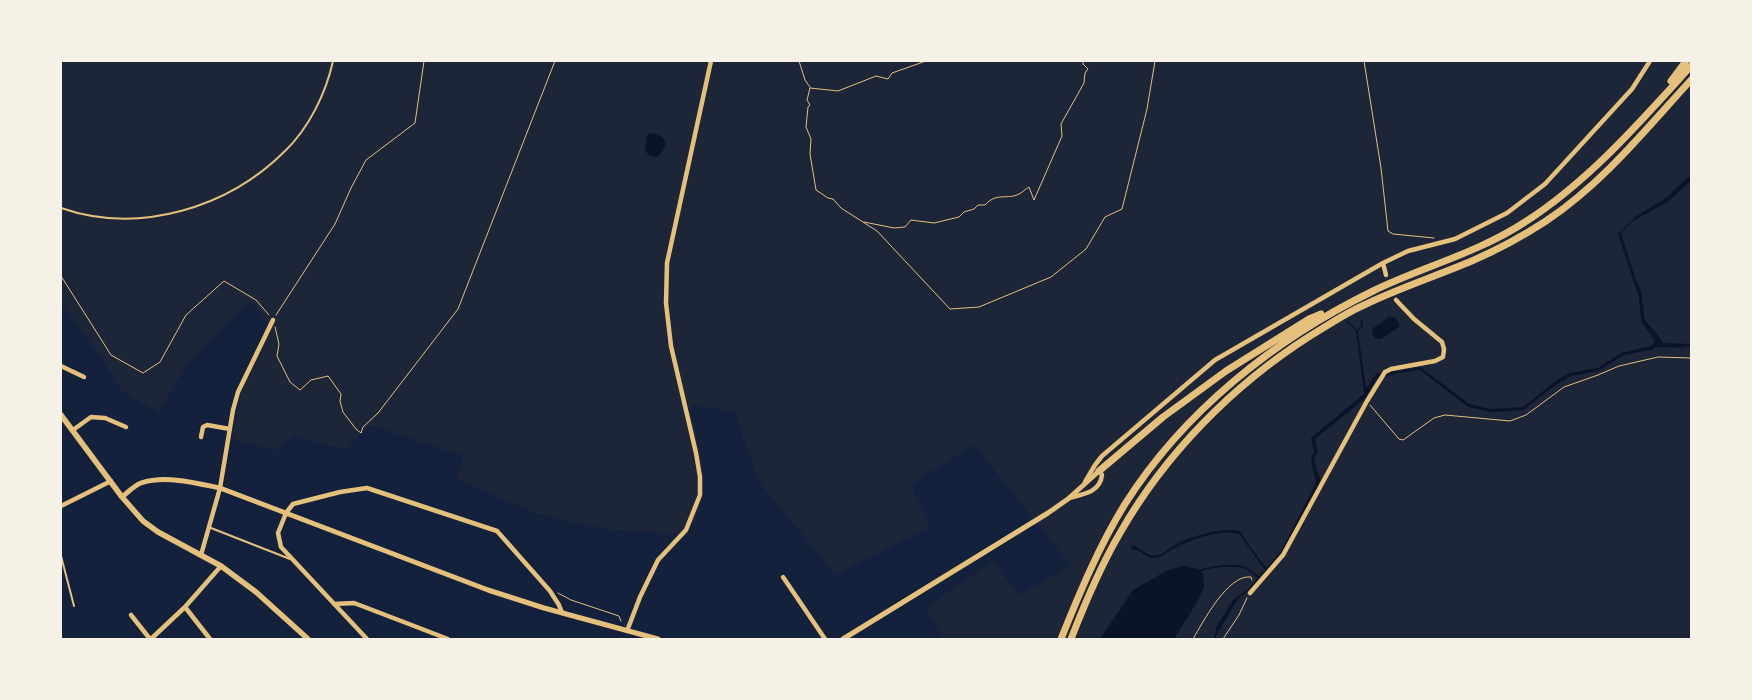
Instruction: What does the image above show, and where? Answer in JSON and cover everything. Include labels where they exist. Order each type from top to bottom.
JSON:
[{"type":"highway","points":[[1651,110],[1686,61]]},
{"type":"highway","points":[[1097,468],[1226,371],[1309,319],[1488,242],[1522,224],[1546,208],[1587,175],[1691,66]]},
{"type":"highway","points":[[1071,639],[1099,573],[1120,532],[1139,503],[1165,466],[1196,431],[1254,375],[1286,352],[1360,306],[1474,260],[1516,240],[1546,220],[1574,201],[1613,166],[1691,81]]},
{"type":"highway","points":[[1061,639],[1087,575],[1105,539],[1126,503],[1151,468],[1176,438],[1221,393],[1255,364],[1317,320],[1374,291]]},
{"type":"main road","points":[[61,415],[122,497],[143,521],[158,532],[221,566],[256,592],[308,639]]},
{"type":"street","points":[[627,631],[640,597],[658,560],[686,530],[700,495],[700,477],[696,453],[671,346],[666,303],[667,263],[711,61]]},
{"type":"street","points":[[847,638],[990,550],[1068,499],[1085,484],[1097,468],[1102,456],[1216,360],[1383,263],[1408,251],[1455,239],[1507,213],[1545,184],[1632,89],[1650,61]]},
{"type":"street","points":[[1383,263],[1386,275]]},
{"type":"street","points":[[1250,593],[1283,555],[1367,401],[1385,372],[1391,368],[1435,361],[1443,357],[1444,349],[1442,342],[1414,319],[1396,300]]},
{"type":"street","points":[[201,555],[220,488],[238,392],[273,320]]},
{"type":"street","points":[[61,366],[84,378]]},
{"type":"street","points":[[73,430],[91,416],[105,418],[126,427]]},
{"type":"street","points":[[201,437],[203,427],[230,429]]},
{"type":"street","points":[[1068,499],[1094,490],[1099,486],[1102,475],[1097,468]]},
{"type":"street","points":[[122,497],[140,483],[164,480],[197,483],[220,488],[488,590],[562,613],[655,638]]},
{"type":"street","points":[[61,506],[111,482]]},
{"type":"street","points":[[368,639],[281,547],[278,533],[286,513],[293,504],[340,492],[367,488],[497,531],[550,591],[562,613]]},
{"type":"street","points":[[131,615],[151,639],[185,607],[221,566]]},
{"type":"street","points":[[783,576],[825,639]]},
{"type":"street","points":[[334,604],[362,606],[448,639]]},
{"type":"street","points":[[185,607],[210,639]]},
{"type":"lane","points":[[61,208],[82,216],[149,219],[194,207],[222,196],[262,171],[286,151],[302,131],[321,98],[333,61]]},
{"type":"lane","points":[[209,528],[292,559]]},
{"type":"lane","points":[[61,556],[74,606]]},
{"type":"path","points":[[273,320],[335,224],[366,160],[416,123],[424,61]]},
{"type":"path","points":[[61,276],[111,355],[143,373],[160,362],[186,315],[224,281],[256,300],[273,320],[280,344],[277,356],[290,382],[300,390],[311,380],[328,376],[341,394],[340,401],[344,412],[356,429],[362,433],[363,427],[378,413],[458,309],[555,61]]},
{"type":"path","points":[[799,61],[805,80],[810,88],[807,100],[810,105],[808,107],[806,127],[811,139],[810,154],[816,190],[833,199],[841,208],[877,231],[950,309],[979,307],[1051,277],[1086,249],[1105,217],[1122,208],[1148,109],[1155,61]]},
{"type":"path","points":[[810,88],[838,91],[876,76],[888,79],[892,73],[926,61]]},
{"type":"path","points":[[864,222],[894,228],[905,227],[911,220],[934,223],[959,217],[964,212],[974,209],[978,205],[985,205],[990,199],[1019,194],[1029,187],[1034,200],[1062,136],[1061,124],[1084,83],[1085,73],[1088,68],[1083,64],[1083,61]]},
{"type":"path","points":[[1364,61],[1381,168],[1388,231],[1393,234],[1437,238]]},
{"type":"path","points":[[1367,401],[1399,439],[1403,440],[1434,418],[1445,415],[1510,421],[1526,415],[1564,387],[1619,366],[1658,358],[1691,358]]},
{"type":"path","points":[[1193,639],[1220,595],[1244,577],[1251,578]]},
{"type":"path","points":[[550,591],[560,593],[571,600],[619,616],[621,621]]},
{"type":"path","points":[[1223,639],[1239,615],[1250,593]]},
{"type":"shaded area","points":[[61,61],[1691,61],[1691,639],[944,639],[925,608],[994,561],[1018,595],[1071,566],[974,445],[910,485],[930,527],[836,575],[758,481],[735,413],[693,404],[690,410],[702,468],[703,491],[700,507],[688,532],[676,534],[605,529],[537,514],[456,479],[464,456],[370,425],[346,450],[293,435],[278,450],[232,439],[244,379],[270,328],[258,308],[249,302],[185,367],[159,413],[122,391],[102,359],[61,303]]},
{"type":"shaded area","points":[[653,133],[662,137],[665,143],[664,150],[657,157],[650,156],[645,151],[647,135]]},
{"type":"shaded area","points":[[1691,175],[1691,181],[1666,203],[1633,221],[1621,233],[1641,291],[1645,321],[1656,332],[1663,343],[1691,344],[1691,346],[1681,346],[1691,348],[1656,347],[1651,350],[1624,355],[1598,371],[1571,376],[1523,410],[1492,412],[1468,407],[1420,370],[1384,377],[1387,373],[1420,367],[1469,404],[1491,409],[1523,407],[1557,380],[1569,373],[1598,368],[1621,353],[1651,346],[1655,341],[1641,321],[1639,297],[1618,234],[1636,216],[1666,198]]},
{"type":"shaded area","points":[[1389,317],[1399,323],[1399,327],[1381,339],[1376,339],[1372,334],[1372,329]]},
{"type":"shaded area","points":[[1347,320],[1357,330],[1361,326],[1361,320],[1363,321],[1363,326],[1358,332],[1366,388],[1376,374],[1383,373],[1380,378],[1376,379],[1366,398],[1316,438],[1318,451],[1314,460],[1321,482],[1284,552],[1255,585],[1238,599],[1219,631],[1215,629],[1233,600],[1248,589],[1265,570],[1239,534],[1223,533],[1198,538],[1155,558],[1150,558],[1140,551],[1131,549],[1131,546],[1134,545],[1142,551],[1155,556],[1198,536],[1216,531],[1240,531],[1267,568],[1284,546],[1316,483],[1311,460],[1314,452],[1312,437],[1364,394],[1356,331]]},
{"type":"shaded area","points":[[1184,566],[1197,569],[1203,573],[1204,587],[1196,604],[1174,639],[1100,639],[1133,590],[1168,570]]},
{"type":"waterway","points":[[1199,571],[1216,567],[1236,566],[1246,568],[1260,578]]},
{"type":"waterway","points":[[1214,639],[1218,629]]}]
